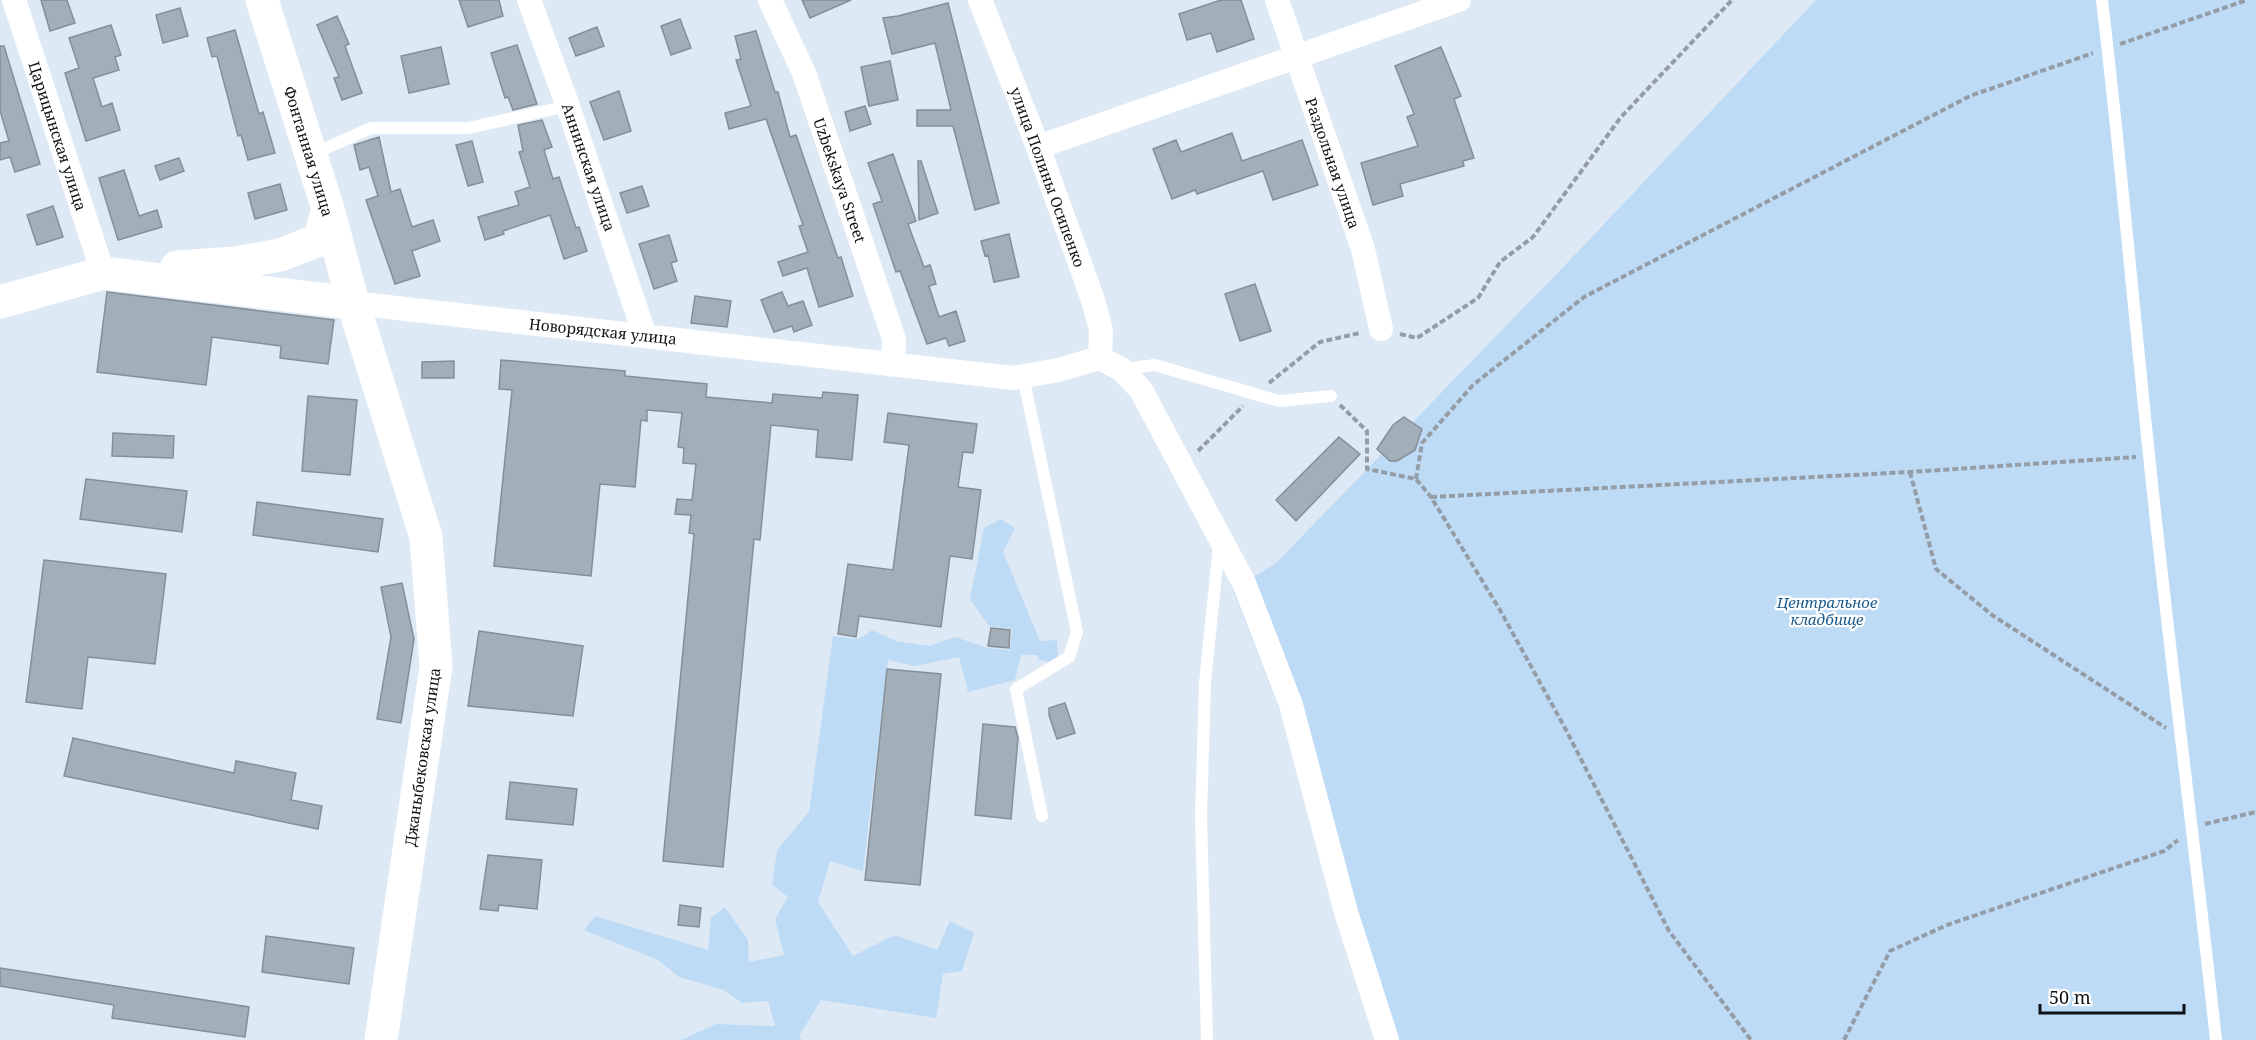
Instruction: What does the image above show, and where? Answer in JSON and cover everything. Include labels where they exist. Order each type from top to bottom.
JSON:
[{"type":"main road","name":"Фонтанная улица","points":[[262,0],[328,209],[353,303]]},
{"type":"main road","name":"Новорядская улица","points":[[0,302],[103,273],[234,263],[280,255],[319,240],[328,209]]},
{"type":"main road","name":"Новорядская улица","points":[[103,273],[353,303]]},
{"type":"main road","name":"Джаныбековская улица","points":[[353,303],[426,537],[436,666],[381,1040]]},
{"type":"street","name":"Царицынская улица","points":[[14,0],[103,273]]},
{"type":"street","name":"Аннинская улица","points":[[529,0],[568,106],[645,336]]},
{"type":"street","name":"Uzbekskaya Street","points":[[770,0],[804,73],[894,339],[893,365]]},
{"type":"street","name":"улица Полины Осипенко","points":[[980,0],[1038,147],[1093,300],[1110,363]]},
{"type":"street","name":"Раздольная улица","points":[[1277,0],[1363,249],[1381,329]]},
{"type":"street","points":[[1038,147],[1459,0]]},
{"type":"street","name":"Новорядская улица","points":[[353,303],[1013,378],[1110,363]]},
{"type":"street","points":[[1110,363],[1141,390],[1244,583],[1291,705],[1346,912],[1387,1040]]},
{"type":"lane","points":[[2102,0],[2149,456],[2216,1040]]},
{"type":"lane","points":[[311,155],[371,128],[468,128],[568,106]]},
{"type":"lane","points":[[1110,363],[1155,365],[1279,401],[1331,396]]},
{"type":"lane","points":[[1023,376],[1077,632],[1069,657],[1016,689],[1042,816]]},
{"type":"lane","points":[[1207,1040],[1201,817],[1205,683],[1220,538]]},
{"type":"path","points":[[1182,467],[1256,394],[1320,342],[1381,329],[1417,338],[1478,298],[1500,262],[1533,237],[1621,117],[1732,0]]},
{"type":"path","points":[[1416,479],[1422,443],[1473,386],[1584,297],[1970,96],[2247,0]]},
{"type":"path","points":[[1331,396],[1367,431],[1367,469],[1416,479],[1431,497],[1500,610],[1559,718],[1669,931],[1751,1040]]},
{"type":"path","points":[[1431,497],[1910,472],[2149,456]]},
{"type":"path","points":[[1910,472],[1936,569],[1992,615],[2181,737]]},
{"type":"path","points":[[1844,1040],[1890,951],[1947,925],[2164,851],[2193,827],[2256,812]]},
{"type":"green space","name":"Центральное кладбище","points":[[1816,0],[2256,0],[2256,1040],[1394,1040],[1284,721],[1233,590],[1276,563],[1571,259]]},
{"type":"green space","points":[[1001,519],[1015,528],[1003,552],[1040,641],[1057,640],[1058,663],[1039,660],[1037,655],[1021,655],[1015,680],[968,692],[959,657],[915,666],[888,660],[863,871],[830,861],[818,902],[853,956],[895,935],[937,950],[950,921],[974,933],[962,971],[943,974],[936,1018],[821,1000],[799,1036],[801,1040],[681,1040],[716,1024],[775,1026],[768,1001],[742,1003],[724,990],[679,977],[658,960],[584,930],[595,916],[708,950],[711,918],[725,907],[748,940],[749,962],[784,955],[775,919],[788,897],[772,885],[777,850],[809,812],[833,636],[859,639],[872,630],[896,641],[929,646],[955,637],[988,648],[1010,650],[1012,629],[989,626],[970,599],[984,528]]},
{"type":"building","points":[[41,0],[67,0],[75,23],[50,31]]},
{"type":"building","points":[[459,0],[499,0],[503,16],[468,27]]},
{"type":"building","points":[[802,0],[851,0],[810,18]]},
{"type":"building","points":[[1221,0],[1241,0],[1254,39],[1217,52],[1211,33],[1187,40],[1179,14]]},
{"type":"building","points":[[948,3],[999,203],[975,210],[953,126],[917,126],[917,110],[951,110],[935,43],[892,54],[883,18]]},
{"type":"building","points":[[180,8],[188,36],[163,43],[156,15]]},
{"type":"building","points":[[337,16],[349,44],[345,46],[362,93],[342,100],[334,78],[339,77],[317,25]]},
{"type":"building","points":[[680,19],[691,48],[671,55],[661,26]]},
{"type":"building","points":[[111,25],[121,55],[115,57],[119,70],[93,78],[102,107],[112,103],[120,130],[86,141],[65,73],[79,68],[69,38]]},
{"type":"building","points":[[597,27],[604,46],[576,56],[569,38]]},
{"type":"building","points":[[235,30],[259,114],[263,112],[275,153],[248,160],[241,135],[238,136],[217,56],[212,57],[207,38]]},
{"type":"building","points":[[756,31],[775,92],[778,92],[790,137],[796,135],[853,296],[819,307],[807,268],[783,276],[778,262],[808,252],[799,226],[803,225],[766,119],[729,129],[725,113],[751,106],[736,60],[741,59],[735,36]]},
{"type":"building","points":[[517,45],[537,104],[513,110],[508,97],[505,98],[491,53]]},
{"type":"building","points":[[0,46],[4,46],[40,164],[15,172],[10,157],[0,160],[0,143],[9,141],[0,111]]},
{"type":"building","points":[[441,47],[449,84],[409,93],[401,56]]},
{"type":"building","points":[[1441,47],[1461,96],[1454,99],[1474,158],[1463,161],[1464,166],[1400,184],[1403,196],[1373,205],[1361,163],[1418,146],[1407,117],[1414,114],[1395,66]]},
{"type":"building","points":[[890,61],[898,100],[869,106],[861,67]]},
{"type":"building","points":[[619,91],[631,131],[604,140],[590,102]]},
{"type":"building","points":[[865,106],[871,124],[850,131],[845,112]]},
{"type":"building","points":[[542,120],[552,147],[544,150],[553,179],[559,177],[576,228],[579,227],[587,251],[564,259],[550,215],[503,231],[504,234],[485,240],[478,217],[519,205],[515,192],[530,187],[519,152],[523,151],[518,125]]},
{"type":"building","points":[[1232,133],[1242,161],[1302,140],[1318,185],[1273,200],[1263,171],[1197,194],[1195,190],[1172,199],[1153,149],[1176,140],[1181,152]]},
{"type":"building","points":[[379,137],[391,192],[400,189],[412,227],[433,220],[440,241],[412,251],[420,276],[395,284],[366,200],[378,196],[369,167],[360,170],[354,145]]},
{"type":"building","points":[[472,141],[483,182],[468,186],[456,145]]},
{"type":"building","points":[[893,154],[916,221],[908,224],[924,267],[930,265],[936,284],[929,286],[939,317],[956,311],[965,341],[949,346],[946,338],[927,344],[900,271],[896,272],[873,204],[882,201],[868,163]]},
{"type":"building","points":[[179,158],[184,171],[160,180],[155,166]]},
{"type":"building","points":[[918,161],[921,161],[938,213],[919,220]]},
{"type":"building","points":[[124,170],[139,216],[157,210],[162,227],[118,240],[99,178]]},
{"type":"building","points":[[280,184],[287,210],[255,219],[248,193]]},
{"type":"building","points":[[642,186],[649,206],[627,213],[620,193]]},
{"type":"building","points":[[53,206],[63,237],[37,245],[27,215]]},
{"type":"building","points":[[1009,234],[1019,277],[994,282],[988,255],[985,256],[981,241]]},
{"type":"building","points":[[669,235],[677,261],[671,263],[677,281],[654,289],[639,244]]},
{"type":"building","points":[[1255,284],[1271,331],[1240,341],[1225,294]]},
{"type":"building","points":[[107,292],[334,320],[328,364],[280,358],[281,346],[212,337],[206,385],[97,372]]},
{"type":"building","points":[[782,292],[788,306],[803,301],[812,325],[794,332],[792,326],[774,332],[761,300]]},
{"type":"building","points":[[695,296],[731,301],[727,327],[691,323]]},
{"type":"building","points":[[501,360],[625,371],[625,376],[707,384],[706,397],[772,403],[773,394],[822,398],[823,392],[858,395],[852,460],[816,457],[818,430],[771,425],[760,540],[754,539],[723,867],[663,861],[694,534],[689,533],[691,515],[675,514],[677,499],[692,500],[696,464],[683,463],[684,448],[678,447],[682,413],[647,410],[647,421],[641,420],[635,487],[600,484],[591,576],[494,566],[512,390],[499,389]]},
{"type":"building","points":[[454,361],[454,378],[422,378],[422,362]]},
{"type":"building","points":[[308,396],[357,400],[350,475],[302,471]]},
{"type":"building","points":[[888,413],[977,424],[973,453],[963,452],[958,487],[981,490],[972,559],[950,556],[941,627],[859,616],[856,637],[838,634],[848,564],[893,570],[909,445],[884,442]]},
{"type":"building","points":[[1404,417],[1422,429],[1415,450],[1397,461],[1390,461],[1377,449],[1393,425]]},
{"type":"building","points":[[113,433],[174,436],[173,458],[112,456]]},
{"type":"building","points":[[1339,437],[1360,454],[1296,521],[1276,500]]},
{"type":"building","points":[[86,479],[187,491],[182,532],[80,519]]},
{"type":"building","points":[[257,502],[383,519],[378,552],[253,535]]},
{"type":"building","points":[[44,560],[166,574],[155,664],[88,657],[82,709],[26,702]]},
{"type":"building","points":[[402,583],[414,639],[401,723],[377,719],[391,637],[381,587]]},
{"type":"building","points":[[991,628],[1010,630],[1009,648],[988,646]]},
{"type":"building","points":[[479,631],[583,646],[573,716],[468,706]]},
{"type":"building","points":[[887,669],[941,674],[920,885],[865,880]]},
{"type":"building","points":[[1065,703],[1075,733],[1057,739],[1049,708]]},
{"type":"building","points":[[983,724],[1015,727],[1018,738],[1011,819],[975,815]]},
{"type":"building","points":[[73,738],[234,773],[236,761],[296,773],[291,800],[322,806],[318,829],[64,776]]},
{"type":"building","points":[[510,782],[577,789],[573,825],[506,819]]},
{"type":"building","points":[[488,855],[542,860],[537,909],[499,905],[498,911],[480,909]]},
{"type":"building","points":[[680,905],[701,908],[699,927],[678,925]]},
{"type":"building","points":[[266,936],[354,948],[349,984],[262,972]]},
{"type":"building","points":[[0,968],[249,1007],[245,1037],[112,1018],[114,1005],[0,986]]}]
